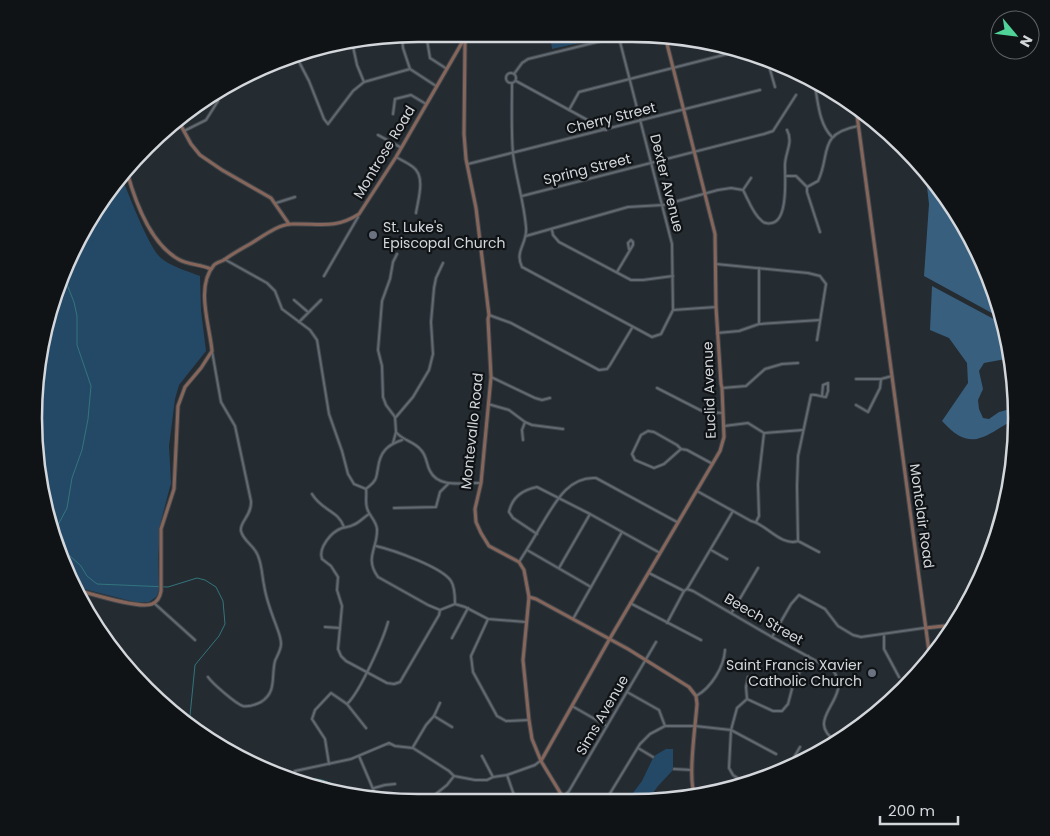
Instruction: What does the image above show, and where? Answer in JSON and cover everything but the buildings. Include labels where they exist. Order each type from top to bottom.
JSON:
[{"type":"main road","name":"Montrose Road","points":[[359,214],[396,157],[400,147],[464,42]]},
{"type":"main road","name":"Montevallo Road","points":[[465,42],[464,134],[468,175],[476,208],[489,315],[491,377],[481,483],[475,509],[476,522],[489,546],[519,562]]},
{"type":"main road","name":"Euclid Avenue","points":[[541,761],[630,603],[697,491],[722,444],[724,426],[716,307],[715,234],[667,44]]},
{"type":"main road","points":[[455,57],[460,57],[464,60]]},
{"type":"main road","name":"Montclair Road","points":[[857,117],[928,649]]},
{"type":"main road","points":[[181,126],[200,155],[222,170],[266,194],[276,203],[289,224]]},
{"type":"main road","points":[[129,179],[140,209],[160,244],[179,260],[211,269]]},
{"type":"main road","points":[[85,592],[146,606],[154,603],[161,592],[161,532],[174,489],[178,406],[185,387],[212,351],[204,294],[205,284],[211,269],[215,264],[289,224],[336,225],[350,220],[359,214]]},
{"type":"main road","points":[[519,562],[524,570],[528,597],[523,660],[532,739],[541,761],[562,794]]},
{"type":"main road","points":[[528,597],[532,597],[573,619],[689,687],[696,696],[692,788]]},
{"type":"main road","points":[[925,628],[945,626]]},
{"type":"street","points":[[427,42],[430,58],[447,69]]},
{"type":"street","points":[[512,84],[506,78],[509,74],[514,74],[522,63],[528,59],[595,42]]},
{"type":"street","name":"Dexter Avenue","points":[[621,42],[672,244],[673,310]]},
{"type":"street","points":[[403,43],[410,68],[436,86]]},
{"type":"street","points":[[353,49],[357,65],[364,82]]},
{"type":"street","points":[[568,110],[579,92],[726,54]]},
{"type":"street","points":[[299,61],[324,119],[328,124],[353,91],[364,82],[410,68]]},
{"type":"street","points":[[770,69],[775,87]]},
{"type":"street","points":[[514,74],[517,78],[516,81]]},
{"type":"street","points":[[512,84],[516,81]]},
{"type":"street","points":[[516,81],[606,130]]},
{"type":"street","points":[[512,84],[513,153],[522,196],[526,236],[520,251],[519,260],[522,267],[649,336],[657,337],[664,330],[673,310],[716,307]]},
{"type":"street","name":"Cherry Street","points":[[468,164],[760,90]]},
{"type":"street","points":[[816,91],[822,122],[826,131],[832,137]]},
{"type":"street","points":[[393,114],[395,99],[411,95],[426,104]]},
{"type":"street","name":"Spring Street","points":[[522,196],[774,131],[796,95]]},
{"type":"street","points":[[184,131],[206,120],[218,101]]},
{"type":"street","points":[[807,187],[818,181],[826,149],[832,137],[844,129],[858,125]]},
{"type":"street","points":[[743,190],[760,220],[766,223],[777,221],[785,194],[785,162],[790,144],[786,130]]},
{"type":"street","points":[[378,135],[400,147]]},
{"type":"street","points":[[396,157],[414,167],[419,174],[420,181],[416,213]]},
{"type":"street","points":[[786,176],[796,176],[807,187],[820,232]]},
{"type":"street","points":[[743,190],[751,178]]},
{"type":"street","points":[[526,236],[628,207],[662,205],[731,188],[743,190]]},
{"type":"street","points":[[276,203],[295,197]]},
{"type":"street","name":"Montrose Road","points":[[324,276],[359,214]]},
{"type":"street","points":[[350,220],[355,222]]},
{"type":"street","points":[[552,230],[553,235],[559,242],[631,280],[637,281],[673,276]]},
{"type":"street","points":[[617,272],[629,249]]},
{"type":"street","points":[[393,443],[396,432],[395,417],[390,412],[383,397],[382,366],[378,350],[382,301],[397,254]]},
{"type":"street","points":[[224,259],[267,283],[275,292],[282,309],[310,330],[317,340],[329,414],[350,480],[366,489]]},
{"type":"street","points":[[395,417],[413,397],[429,370],[433,354],[431,322],[434,288],[436,278],[443,263]]},
{"type":"street","points":[[716,264],[820,276],[826,284],[817,340]]},
{"type":"street","points":[[759,268],[760,324]]},
{"type":"street","points":[[294,300],[308,312]]},
{"type":"street","points":[[298,322],[320,300]]},
{"type":"street","points":[[489,315],[511,323],[599,370],[607,369],[632,327]]},
{"type":"street","points":[[718,333],[738,331],[760,324],[820,320]]},
{"type":"street","points":[[208,677],[233,701],[244,706],[256,705],[270,693],[273,685],[274,663],[281,645],[266,597],[259,556],[252,544],[243,537],[240,530],[241,525],[249,516],[252,508],[251,501],[235,426],[222,402],[212,351]]},
{"type":"street","points":[[722,388],[746,386],[765,369],[782,364],[798,363]]},
{"type":"street","points":[[856,379],[881,379],[892,376]]},
{"type":"street","points":[[491,377],[535,398],[542,400],[550,398]]},
{"type":"street","points":[[856,405],[868,412],[880,388],[881,379]]},
{"type":"street","points":[[798,541],[798,456],[811,395],[822,396],[826,396],[828,394],[828,383],[823,385],[822,396]]},
{"type":"street","points":[[657,388],[700,410],[723,413]]},
{"type":"street","points":[[488,404],[509,410],[524,422],[532,425],[563,429]]},
{"type":"street","points":[[523,440],[522,430],[524,422]]},
{"type":"street","points":[[724,426],[748,423],[764,433],[803,430]]},
{"type":"street","points":[[681,449],[664,464],[654,468],[635,460],[632,454],[641,435],[648,431],[654,432],[681,449],[711,464]]},
{"type":"street","points":[[396,432],[402,440],[416,445],[422,450],[434,477],[438,480],[449,483],[481,483]]},
{"type":"street","points":[[756,522],[759,516],[758,484],[764,433]]},
{"type":"street","points":[[402,440],[393,443],[383,450],[379,459],[377,478],[366,489],[366,506],[377,526],[371,561],[373,570],[378,577],[440,610],[455,604],[468,608],[488,619],[526,622]]},
{"type":"street","points":[[519,562],[558,498],[567,488],[586,477],[596,478],[678,522]]},
{"type":"street","points":[[394,508],[436,508],[440,492],[449,483]]},
{"type":"street","points":[[537,534],[513,518],[509,512],[511,505],[519,494],[529,489],[537,488],[590,514],[660,553]]},
{"type":"street","points":[[697,491],[733,512],[756,522],[761,527],[788,542],[798,541],[819,552]]},
{"type":"street","points":[[312,494],[318,503],[339,517],[344,527]]},
{"type":"street","points":[[668,623],[684,591],[733,512]]},
{"type":"street","points":[[369,514],[355,525],[344,527],[330,537],[321,552],[322,559],[331,566],[338,577],[337,590],[342,606],[338,649],[341,656],[346,661],[387,682],[394,684],[400,682],[440,614],[440,610]]},
{"type":"street","points":[[559,568],[590,514]]},
{"type":"street","points":[[573,619],[622,532]]},
{"type":"street","points":[[375,546],[410,556],[448,576],[452,582],[455,604]]},
{"type":"street","points":[[527,550],[591,587]]},
{"type":"street","points":[[710,550],[727,559]]},
{"type":"street","points":[[732,612],[758,568]]},
{"type":"street","points":[[649,573],[684,591]]},
{"type":"street","name":"Beech Street","points":[[687,589],[732,612],[772,637],[831,669],[838,679],[838,690],[826,714],[825,729],[829,737]]},
{"type":"street","points":[[772,637],[791,604],[799,595],[825,609],[838,626],[853,635],[861,637],[885,635],[925,628]]},
{"type":"street","points":[[154,603],[195,640]]},
{"type":"street","points":[[630,603],[701,640]]},
{"type":"street","points":[[452,638],[468,608]]},
{"type":"street","points":[[488,619],[471,656],[473,672],[500,719],[506,721],[529,720]]},
{"type":"street","points":[[347,704],[355,694],[382,640],[388,622]]},
{"type":"street","points":[[325,627],[340,628]]},
{"type":"street","points":[[885,635],[884,649],[899,677]]},
{"type":"street","name":"Sims Avenue","points":[[567,794],[656,642]]},
{"type":"street","points":[[696,696],[708,689],[724,660],[725,650]]},
{"type":"street","points":[[747,699],[773,711],[782,711],[788,704],[793,685],[808,656]]},
{"type":"street","points":[[747,699],[746,687],[748,677]]},
{"type":"street","points":[[627,692],[659,710],[665,726]]},
{"type":"street","points":[[329,764],[325,739],[313,722],[313,713],[330,693],[347,704],[366,728]]},
{"type":"street","points":[[738,778],[733,775],[729,768],[731,730],[737,708],[747,699]]},
{"type":"street","points":[[413,748],[422,731],[434,716],[440,703]]},
{"type":"street","points":[[572,706],[607,726]]},
{"type":"street","points":[[434,716],[452,727]]},
{"type":"street","points":[[610,794],[638,748],[650,734],[665,726],[695,726],[731,730],[776,754]]},
{"type":"street","points":[[295,771],[359,756],[389,743],[395,746],[413,748],[454,776],[481,780],[507,775],[541,761]]},
{"type":"street","points":[[796,756],[800,747]]},
{"type":"street","points":[[638,748],[652,757]]},
{"type":"street","points":[[359,756],[374,788],[385,784],[395,784]]},
{"type":"street","points":[[482,756],[492,777]]},
{"type":"street","points":[[674,769],[692,770]]},
{"type":"street","points":[[507,775],[514,794]]},
{"type":"street","points":[[436,794],[454,776]]},
{"type":"shaded area","points":[[551,42],[584,42],[552,49]]},
{"type":"shaded area","points":[[124,184],[156,253],[170,264],[200,276],[201,311],[206,351],[179,385],[175,399],[169,446],[171,483],[161,521],[158,556],[159,591],[156,597],[149,602],[135,602],[84,589],[62,539],[55,515],[46,467],[42,418],[46,369],[55,321],[62,297],[81,252],[93,230]]},
{"type":"shaded area","points":[[927,185],[944,209],[969,252],[993,314],[924,276],[929,204]]},
{"type":"shaded area","points":[[932,286],[995,319],[1002,360],[984,363],[979,371],[983,389],[978,400],[979,409],[983,418],[989,419],[999,412],[1008,410],[1008,423],[985,436],[969,439],[961,437],[952,431],[942,421],[968,383],[967,363],[949,338],[930,330]]},
{"type":"shaded area","points":[[666,749],[673,749],[673,770],[653,793],[632,794],[642,781],[654,756]]},
{"type":"waterway","points":[[58,525],[67,508],[72,478],[82,450],[88,419],[91,386],[77,345],[77,316],[67,284]]},
{"type":"waterway","points":[[68,554],[81,566],[87,576],[97,584],[168,587],[197,578],[205,580],[216,587],[223,601],[225,624],[219,636],[195,665],[190,717]]},
{"type":"waterway","points":[[314,779],[328,782]]},
{"type":"place","name":"St. Luke's Episcopal Church","points":[[373,235]]},
{"type":"place","name":"Saint Francis Xavier Catholic Church","points":[[872,673]]}]
